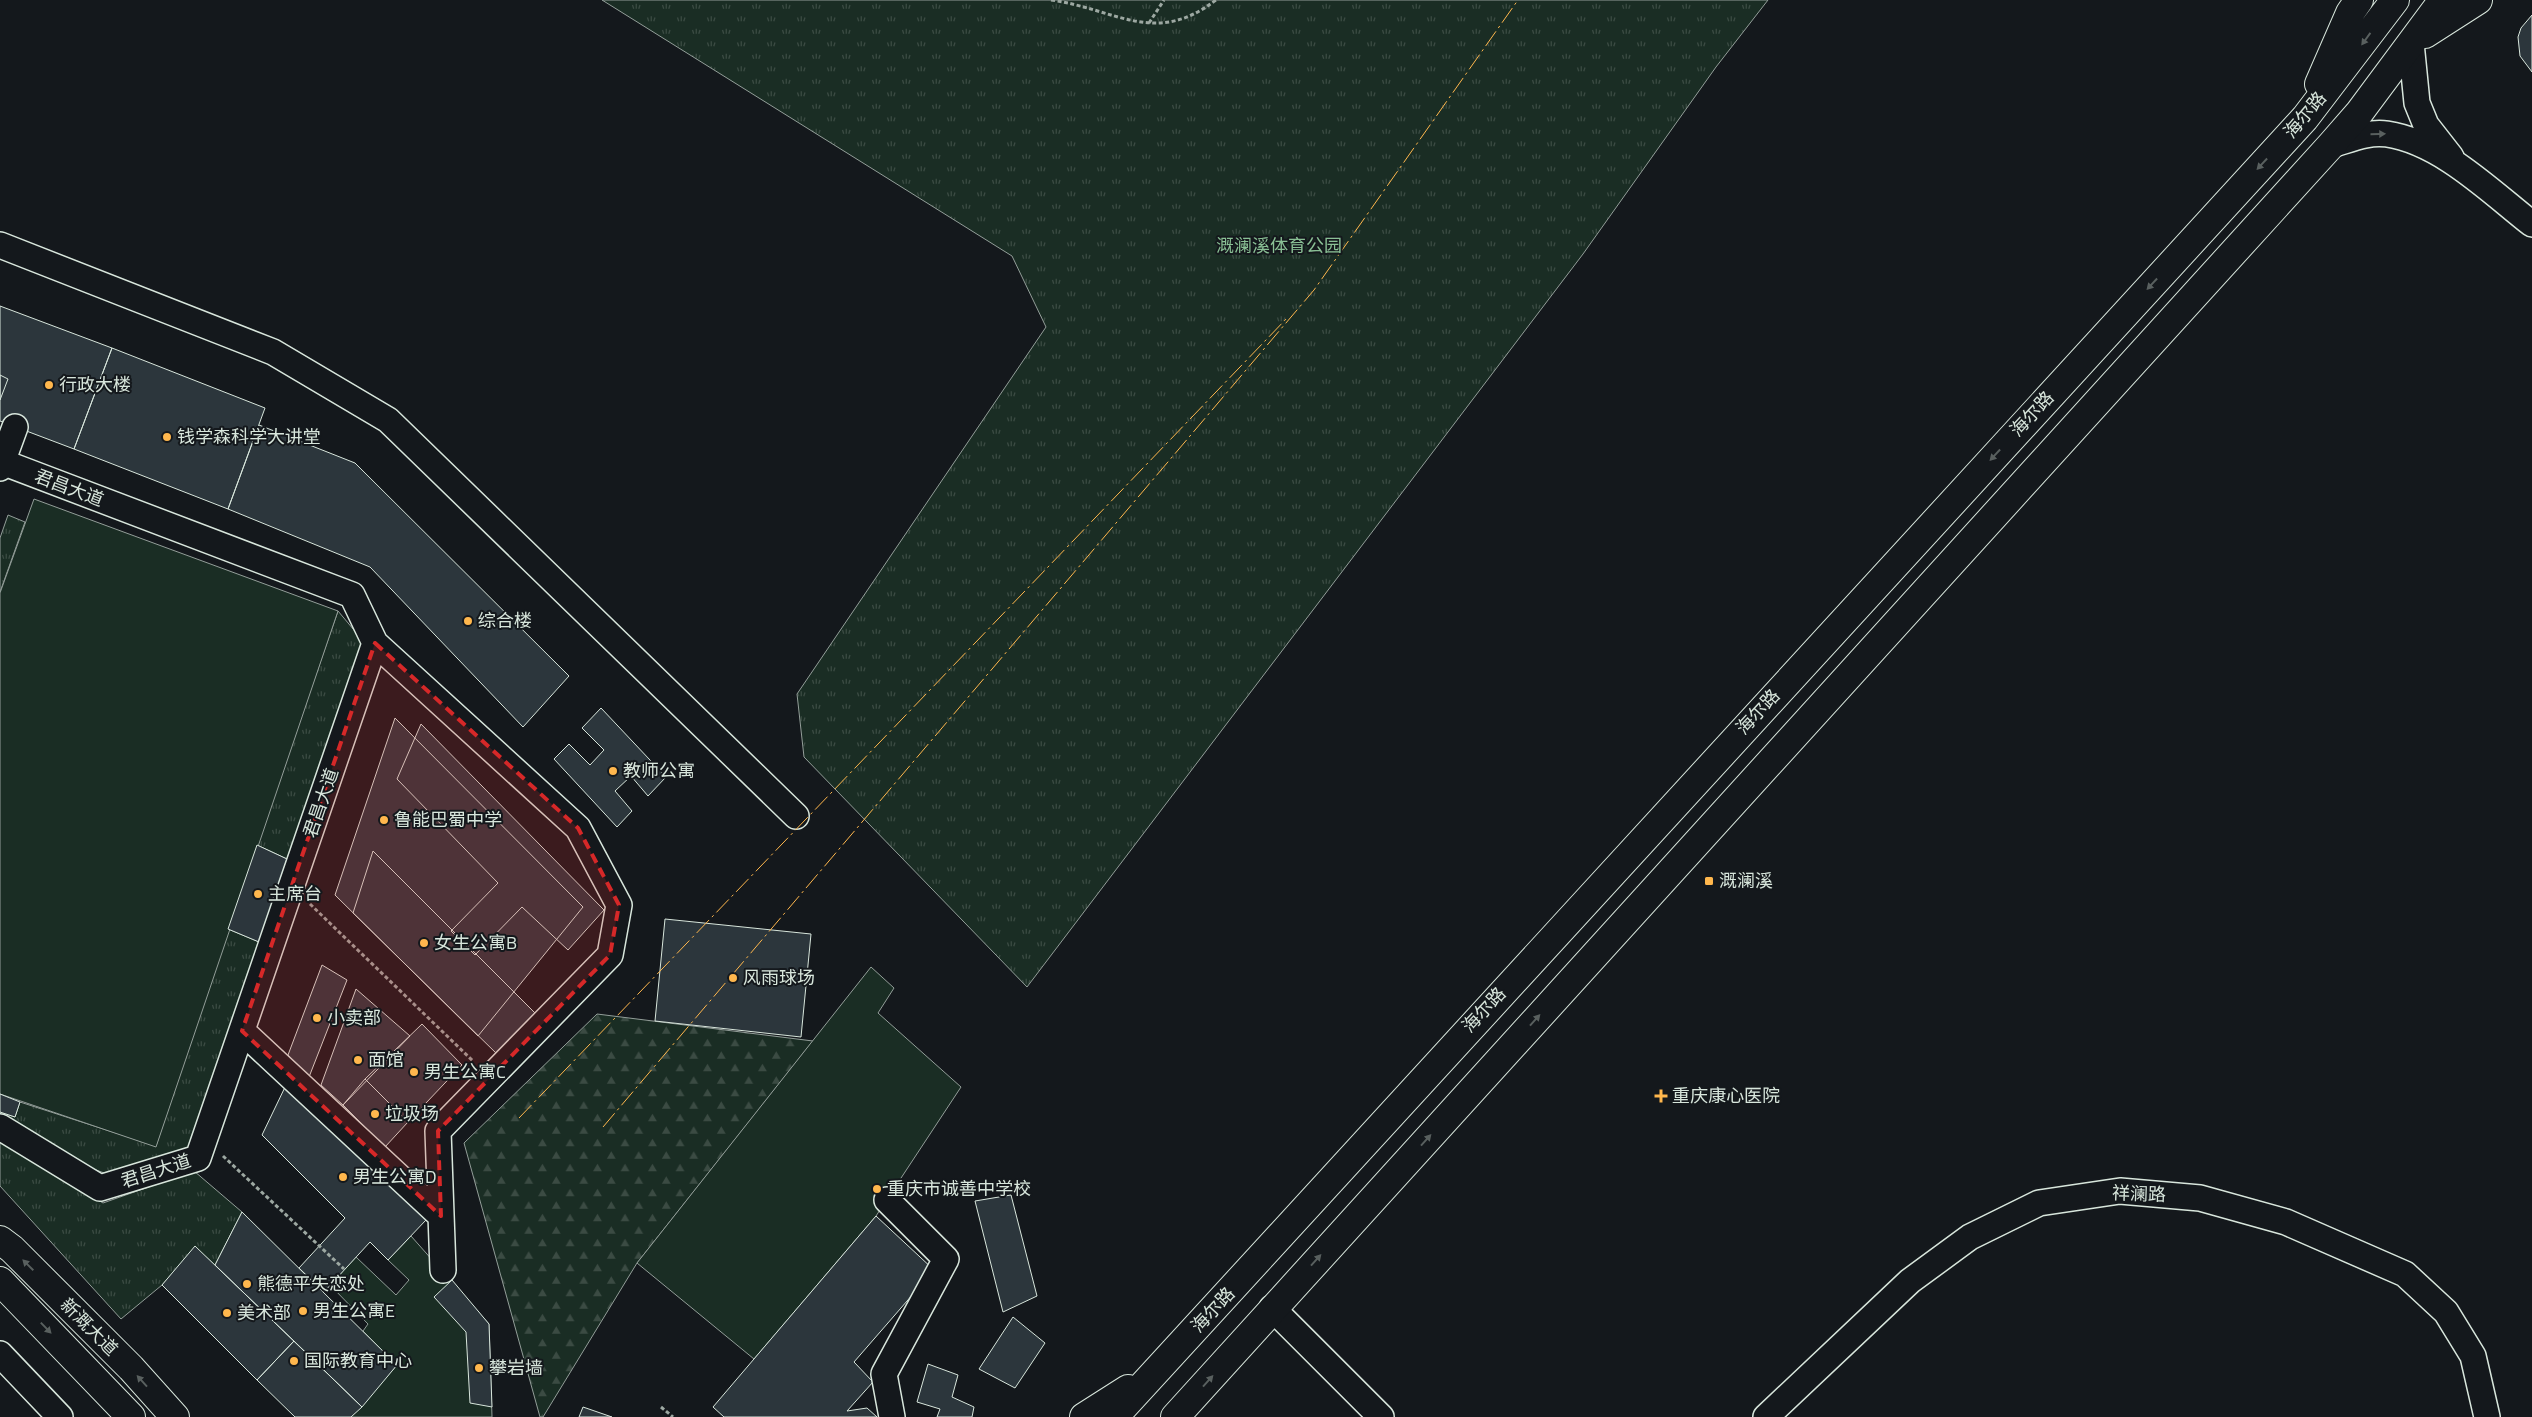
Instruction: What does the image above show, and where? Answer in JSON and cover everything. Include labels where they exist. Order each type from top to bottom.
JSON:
[{"type":"main road","points":[[2304,118],[2350,13],[2359,0]]},
{"type":"main road","name":"海尔路","points":[[1114,1417],[2304,118],[2395,0]]},
{"type":"main road","points":[[1175,1417],[1272,1308],[2331,145],[2359,113],[2443,0]]},
{"type":"main road","points":[[2411,43],[2478,0]]},
{"type":"main road","name":"新溉大道","points":[[0,1240],[12,1249],[131,1368],[175,1417]]},
{"type":"main road","name":"新溉大道","points":[[0,1281],[131,1417]]},
{"type":"main road","points":[[1084,1417],[1156,1371]]},
{"type":"street","points":[[2411,43],[2417,103],[2426,125],[2457,164]]},
{"type":"street","points":[[2331,145],[2366,134],[2386,134],[2411,140],[2457,164],[2532,224]]},
{"type":"street","points":[[0,245],[273,352],[388,420],[796,816]]},
{"type":"street","points":[[1,465],[15,427]]},
{"type":"street","name":"君昌大道","points":[[0,1127],[100,1188],[198,1158],[206,1140],[376,643],[352,595],[1,465]]},
{"type":"street","points":[[376,643],[578,828],[619,905],[610,955],[438,1131],[443,1270]]},
{"type":"street","points":[[242,1031],[441,1216]]},
{"type":"street","name":"祥澜路","points":[[1766,1417],[1910,1281],[1970,1237],[2039,1203],[2120,1191],[2200,1198],[2286,1222],[2405,1274],[2446,1312],[2473,1356],[2487,1417]]},
{"type":"street","points":[[887,1200],[946,1259],[884,1374],[892,1417]]},
{"type":"street","points":[[1272,1308],[1381,1417]]},
{"type":"street","points":[[0,1354],[60,1417]]},
{"type":"path","points":[[1052,0],[1075,3],[1121,19],[1166,24],[1198,14],[1216,0]]},
{"type":"path","points":[[1072,0],[1075,3]]},
{"type":"path","points":[[1149,23],[1164,0]]},
{"type":"path","points":[[292,886],[491,1078]]},
{"type":"path","points":[[206,1140],[344,1269]]},
{"type":"path","points":[[661,1407],[673,1417]]},
{"type":"highlighted area","points":[[375,643],[578,828],[619,905],[610,955],[438,1131],[441,1216],[242,1031]]},
{"type":"green space","name":"溉澜溪体育公园","points":[[602,0],[1768,0],[1716,67],[1583,254],[1027,987],[804,757],[797,694],[1046,327],[1012,256]]},
{"type":"green space","points":[[34,499],[338,611],[156,1147],[0,1094],[0,593]]},
{"type":"green space","points":[[8,515],[25,522],[0,592],[0,538]]},
{"type":"green space","points":[[338,611],[364,642],[287,859],[257,845]]},
{"type":"green space","points":[[228,929],[259,942],[188,1152],[107,1174],[74,1162],[0,1121],[0,1112],[15,1117],[20,1102],[156,1146]]},
{"type":"green space","points":[[871,967],[894,988],[878,1013],[961,1087],[876,1216],[754,1359],[637,1263]]},
{"type":"green space","points":[[597,1014],[813,1041],[637,1263],[543,1417],[540,1417],[464,1143]]},
{"type":"green space","points":[[0,1139],[103,1203],[194,1171],[242,1212],[215,1265],[195,1247],[162,1285],[121,1319],[0,1186]]},
{"type":"green space","points":[[411,1236],[489,1324],[492,1417],[351,1417],[397,1365],[363,1331],[368,1324],[330,1285],[356,1257],[396,1295],[409,1280],[388,1260]]},
{"type":"building","points":[[2532,15],[2532,72],[2520,56],[2518,37],[2521,28]]},
{"type":"building","name":"行政大楼","points":[[0,306],[112,348],[74,449],[0,421]]},
{"type":"building","name":"钱学森科学大讲堂","points":[[112,348],[265,408],[228,509],[74,449]]},
{"type":"building","points":[[0,375],[8,379],[0,400]]},
{"type":"building","name":"综合楼","points":[[259,425],[355,463],[569,676],[523,727],[370,567],[228,509]]},
{"type":"building","name":"教师公寓","points":[[601,708],[666,777],[648,796],[631,776],[615,791],[632,811],[617,827],[554,759],[569,744],[590,765],[604,750],[582,728]]},
{"type":"building","points":[[395,718],[583,907],[478,1036],[335,895]]},
{"type":"building","points":[[421,724],[604,910],[568,950],[522,907],[475,955],[451,931],[498,883],[397,779]]},
{"type":"building","name":"主席台","points":[[257,845],[287,859],[259,942],[228,929]]},
{"type":"building","name":"女生公寓B","points":[[373,851],[535,1013],[498,1055],[353,913]]},
{"type":"building","name":"风雨球场","points":[[665,919],[811,934],[801,1037],[655,1021]]},
{"type":"building","name":"小卖部","points":[[322,965],[347,980],[309,1077],[288,1055]]},
{"type":"building","name":"面馆","points":[[356,989],[410,1036],[343,1105],[321,1085]]},
{"type":"building","name":"男生公寓C","points":[[422,1024],[462,1065],[408,1122],[365,1079]]},
{"type":"building","name":"垃圾场","points":[[365,1079],[408,1122],[385,1147],[343,1105]]},
{"type":"building","name":"男生公寓D","points":[[287,1083],[426,1220],[388,1260],[370,1242],[324,1292],[299,1268],[345,1218],[262,1135]]},
{"type":"building","points":[[0,1094],[20,1102],[15,1117],[0,1112]]},
{"type":"building","points":[[1011,1195],[1037,1296],[1003,1312],[975,1201]]},
{"type":"building","name":"男生公寓E","points":[[242,1212],[397,1365],[362,1407],[215,1265]]},
{"type":"building","points":[[876,1216],[934,1270],[854,1362],[873,1382],[847,1411],[867,1408],[877,1417],[724,1417],[713,1407]]},
{"type":"building","name":"美术部","points":[[195,1246],[294,1341],[257,1380],[162,1285]]},
{"type":"building","name":"攀岩墙","points":[[452,1280],[489,1324],[492,1407],[470,1403],[466,1332],[434,1297]]},
{"type":"building","points":[[1013,1317],[1045,1343],[1015,1388],[979,1369]]},
{"type":"building","name":"国际教育中心","points":[[294,1341],[362,1407],[351,1417],[295,1417],[257,1380]]},
{"type":"building","points":[[928,1364],[958,1375],[952,1397],[974,1407],[972,1417],[937,1417],[940,1409],[917,1402]]},
{"type":"building","points":[[583,1407],[612,1417],[579,1417]]},
{"type":"power","points":[[603,1127],[1314,290],[1518,0]]},
{"type":"power","points":[[519,1118],[1288,317]]},
{"type":"place","name":"行政大楼","points":[[49,385]]},
{"type":"place","name":"钱学森科学大讲堂","points":[[167,437]]},
{"type":"place","name":"综合楼","points":[[468,621]]},
{"type":"place","name":"教师公寓","points":[[613,771]]},
{"type":"place","name":"鲁能巴蜀中学","points":[[384,820]]},
{"type":"place","name":"溉澜溪","points":[[1709,881]]},
{"type":"place","name":"主席台","points":[[258,894]]},
{"type":"place","name":"女生公寓B","points":[[424,943]]},
{"type":"place","name":"风雨球场","points":[[733,978]]},
{"type":"place","name":"小卖部","points":[[317,1018]]},
{"type":"place","name":"面馆","points":[[358,1060]]},
{"type":"place","name":"男生公寓C","points":[[414,1072]]},
{"type":"place","name":"重庆康心医院","points":[[1661,1096]]},
{"type":"place","name":"垃圾场","points":[[375,1114]]},
{"type":"place","name":"男生公寓D","points":[[343,1177]]},
{"type":"place","name":"重庆市诚善中学校","points":[[877,1189]]},
{"type":"place","name":"熊德平失恋处","points":[[247,1284]]},
{"type":"place","name":"男生公寓E","points":[[303,1311]]},
{"type":"place","name":"美术部","points":[[227,1313]]},
{"type":"place","name":"国际教育中心","points":[[294,1361]]},
{"type":"place","name":"攀岩墙","points":[[479,1368]]}]
